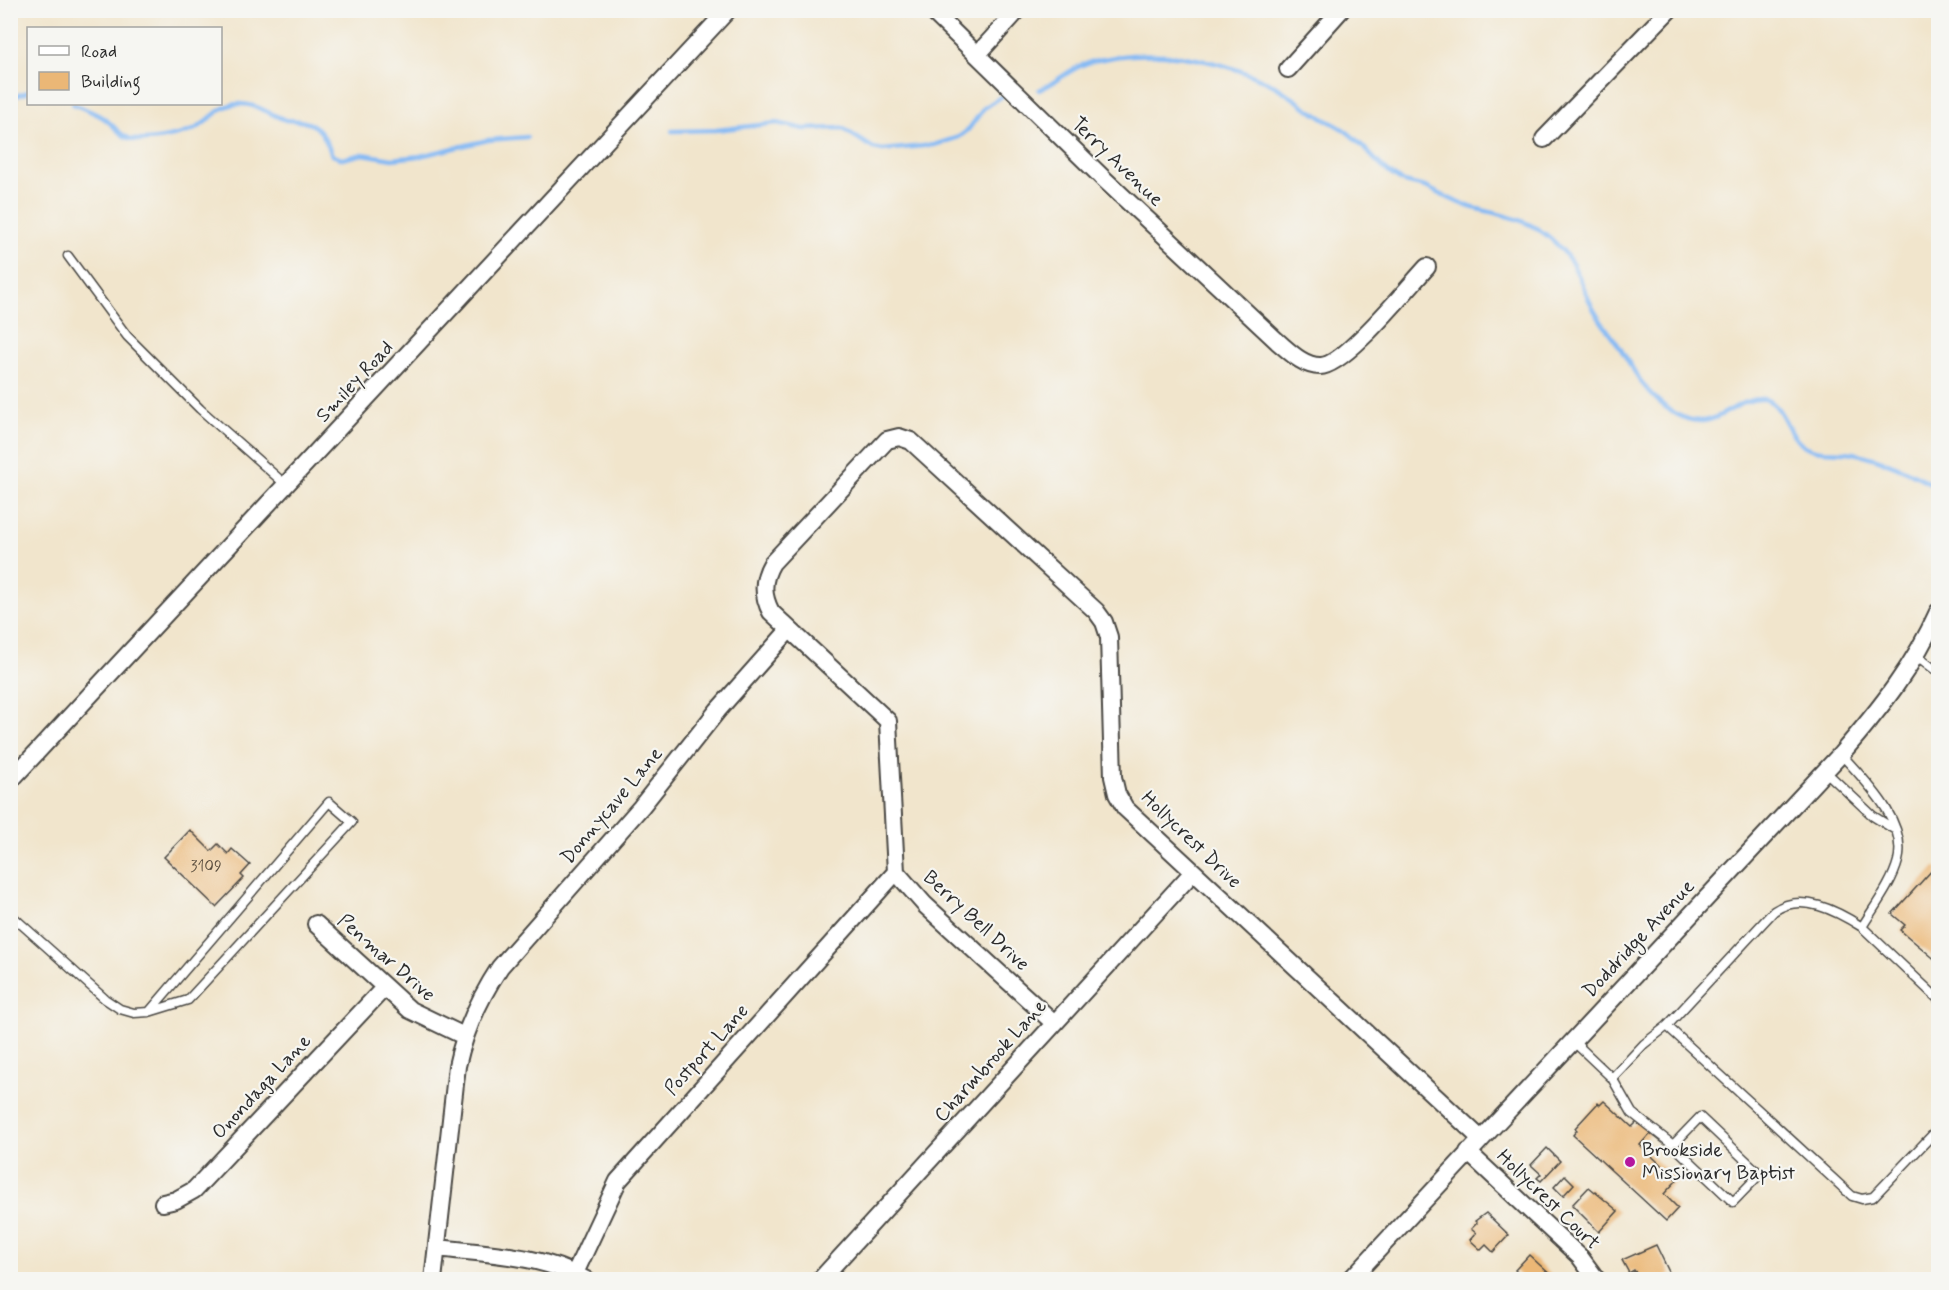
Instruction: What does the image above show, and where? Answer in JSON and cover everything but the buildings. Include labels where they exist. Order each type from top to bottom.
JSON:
[{"type":"street","name":"Smiley Road","points":[[10,781],[728,10]]},
{"type":"street","name":"Terry Avenue","points":[[931,10],[1105,180],[1277,341],[1308,363],[1321,366],[1333,364],[1349,351],[1427,267]]},
{"type":"street","points":[[977,55],[1018,10]]},
{"type":"street","points":[[1288,69],[1341,10]]},
{"type":"street","points":[[1544,139],[1669,10]]},
{"type":"street","name":"Hollycrest Drive","points":[[789,630],[771,612],[764,596],[764,581],[772,563],[887,440],[899,437],[911,441],[1096,611],[1104,622],[1109,637],[1113,763],[1117,794],[1136,820],[1481,1139]]},
{"type":"street","name":"Doddridge Avenue","points":[[1350,1280],[1841,753],[1885,703],[1917,656],[1938,612]]},
{"type":"street","name":"Berry Bell Drive","points":[[789,630],[888,721],[896,872],[925,905],[1054,1023]]},
{"type":"street","name":"Donnycave Lane","points":[[433,1280],[457,1066],[464,1036],[483,992],[500,967],[641,807],[718,710],[789,630]]},
{"type":"street","name":"Postport Lane","points":[[580,1276],[618,1181],[896,872]]},
{"type":"street","name":"Charmbrook Lane","points":[[820,1280],[1193,873]]},
{"type":"street","name":"Penmar Drive","points":[[316,924],[410,1010],[464,1036]]},
{"type":"street","name":"Onondaga Lane","points":[[163,1203],[176,1200],[194,1190],[384,988]]},
{"type":"street","name":"Hollycrest Court","points":[[1468,1152],[1580,1257],[1597,1280]]},
{"type":"street","points":[[437,1248],[530,1258],[580,1276]]},
{"type":"lane","points":[[68,256],[127,336],[200,409],[286,486]]},
{"type":"lane","points":[[1917,656],[1938,672]]},
{"type":"lane","points":[[1841,753],[1879,797],[1898,841],[1898,861],[1862,927]]},
{"type":"lane","points":[[1825,771],[1873,816],[1894,829]]},
{"type":"lane","points":[[10,914],[105,999],[120,1009],[134,1013],[149,1012],[188,1000],[352,822],[329,802],[149,1012]]},
{"type":"lane","points":[[1612,1078],[1644,1044],[1667,1026],[1783,904],[1805,902],[1834,911],[1862,927],[1938,999]]},
{"type":"lane","points":[[1667,1026],[1852,1196],[1862,1199],[1873,1197],[1938,1130]]},
{"type":"lane","points":[[1572,1040],[1612,1078],[1632,1113],[1673,1145],[1733,1202],[1760,1174],[1700,1117],[1673,1145]]},
{"type":"waterway","points":[[1039,90],[1087,63],[1134,55],[1158,55],[1206,61],[1252,75],[1285,92],[1344,130],[1388,172],[1404,182],[1425,187],[1470,207],[1522,221],[1550,238],[1570,260],[1596,314],[1641,382],[1671,411],[1686,419],[1699,421],[1721,415],[1751,400],[1763,399],[1775,405],[1795,438],[1807,447],[1820,451],[1853,453],[1886,462],[1938,488]]},
{"type":"waterway","points":[[10,98],[27,92]]},
{"type":"waterway","points":[[672,131],[716,130],[777,123],[804,129],[842,128],[873,148],[883,150],[934,145],[959,137],[968,130],[984,108],[1002,96]]},
{"type":"waterway","points":[[75,105],[102,117],[126,137],[136,140],[166,138],[189,132],[201,126],[225,107],[238,104],[251,105],[286,120],[302,121],[315,126],[325,139],[332,155],[342,159],[363,154],[392,159],[420,156],[488,140],[527,137]]},
{"type":"place","name":"Brookside Missionary Baptist","points":[[1630,1162]]}]
